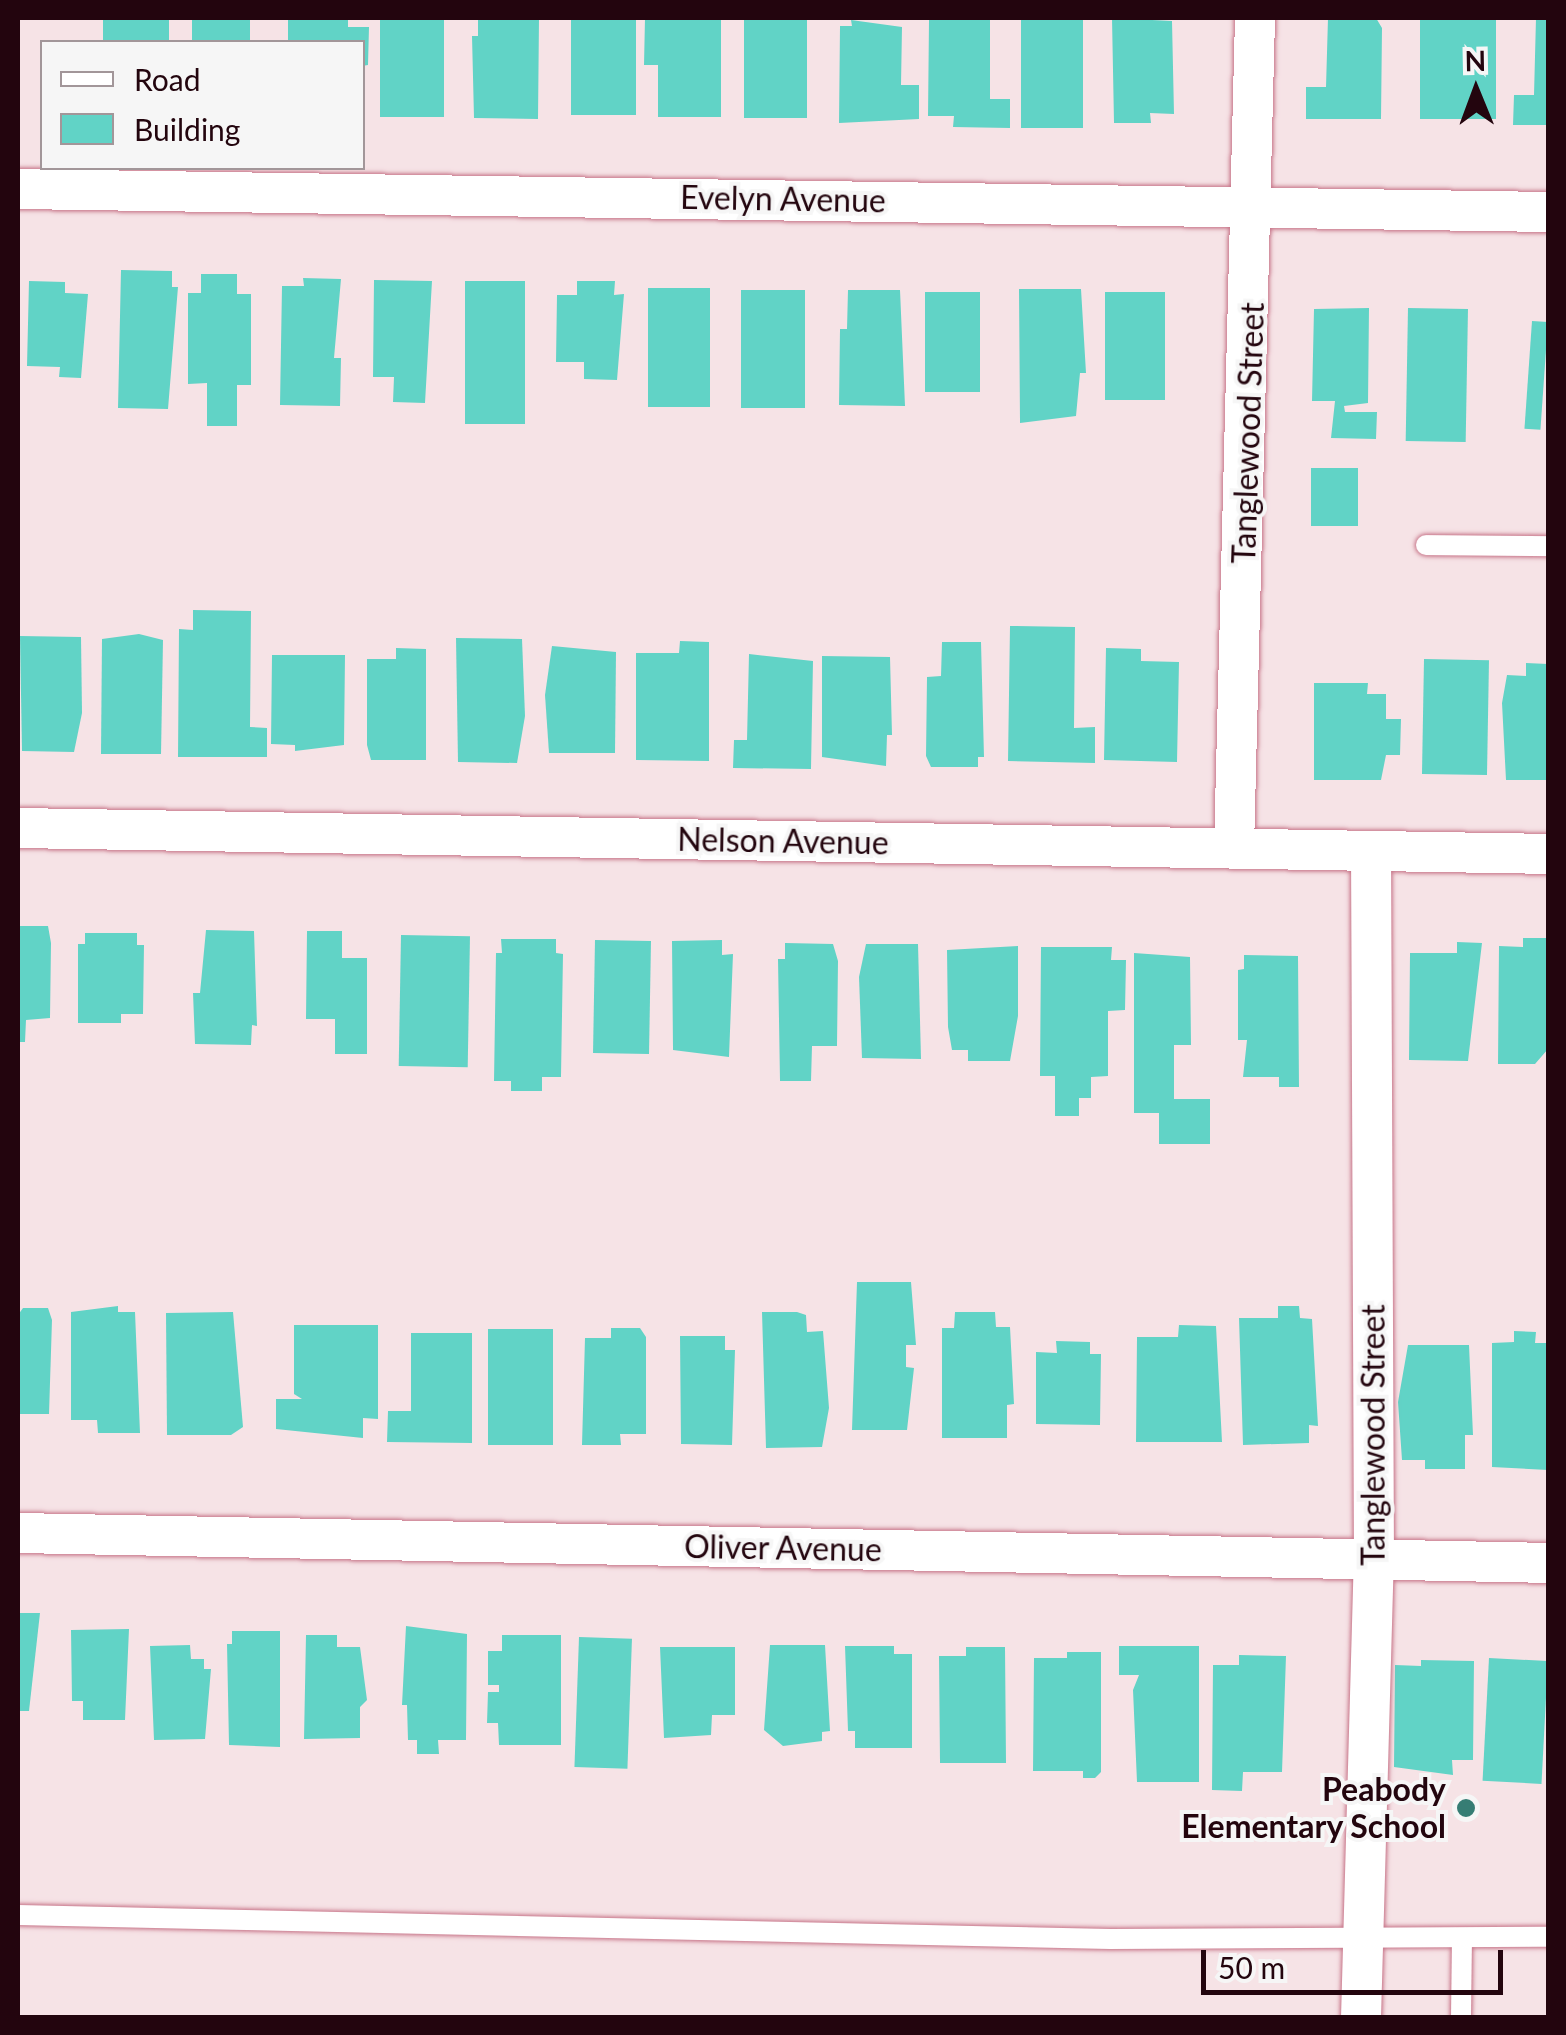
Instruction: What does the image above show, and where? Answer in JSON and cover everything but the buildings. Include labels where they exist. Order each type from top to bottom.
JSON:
[{"type":"street","name":"Tanglewood Street","points":[[1234,848],[1256,206],[1256,18]]},
{"type":"street","name":"Evelyn Avenue","points":[[18,189],[1548,212]]},
{"type":"street","name":"Nelson Avenue","points":[[18,828],[1548,854]]},
{"type":"street","name":"Tanglewood Street","points":[[1361,2018],[1374,1561],[1371,852]]},
{"type":"street","name":"Oliver Avenue","points":[[18,1533],[1548,1563]]},
{"type":"lane","points":[[1426,545],[1548,546]]},
{"type":"lane","points":[[18,1915],[1111,1939],[1548,1938]]},
{"type":"lane","points":[[1461,2018],[1462,1938]]},
{"type":"place","name":"Peabody Elementary School","points":[[1466,1808]]}]
